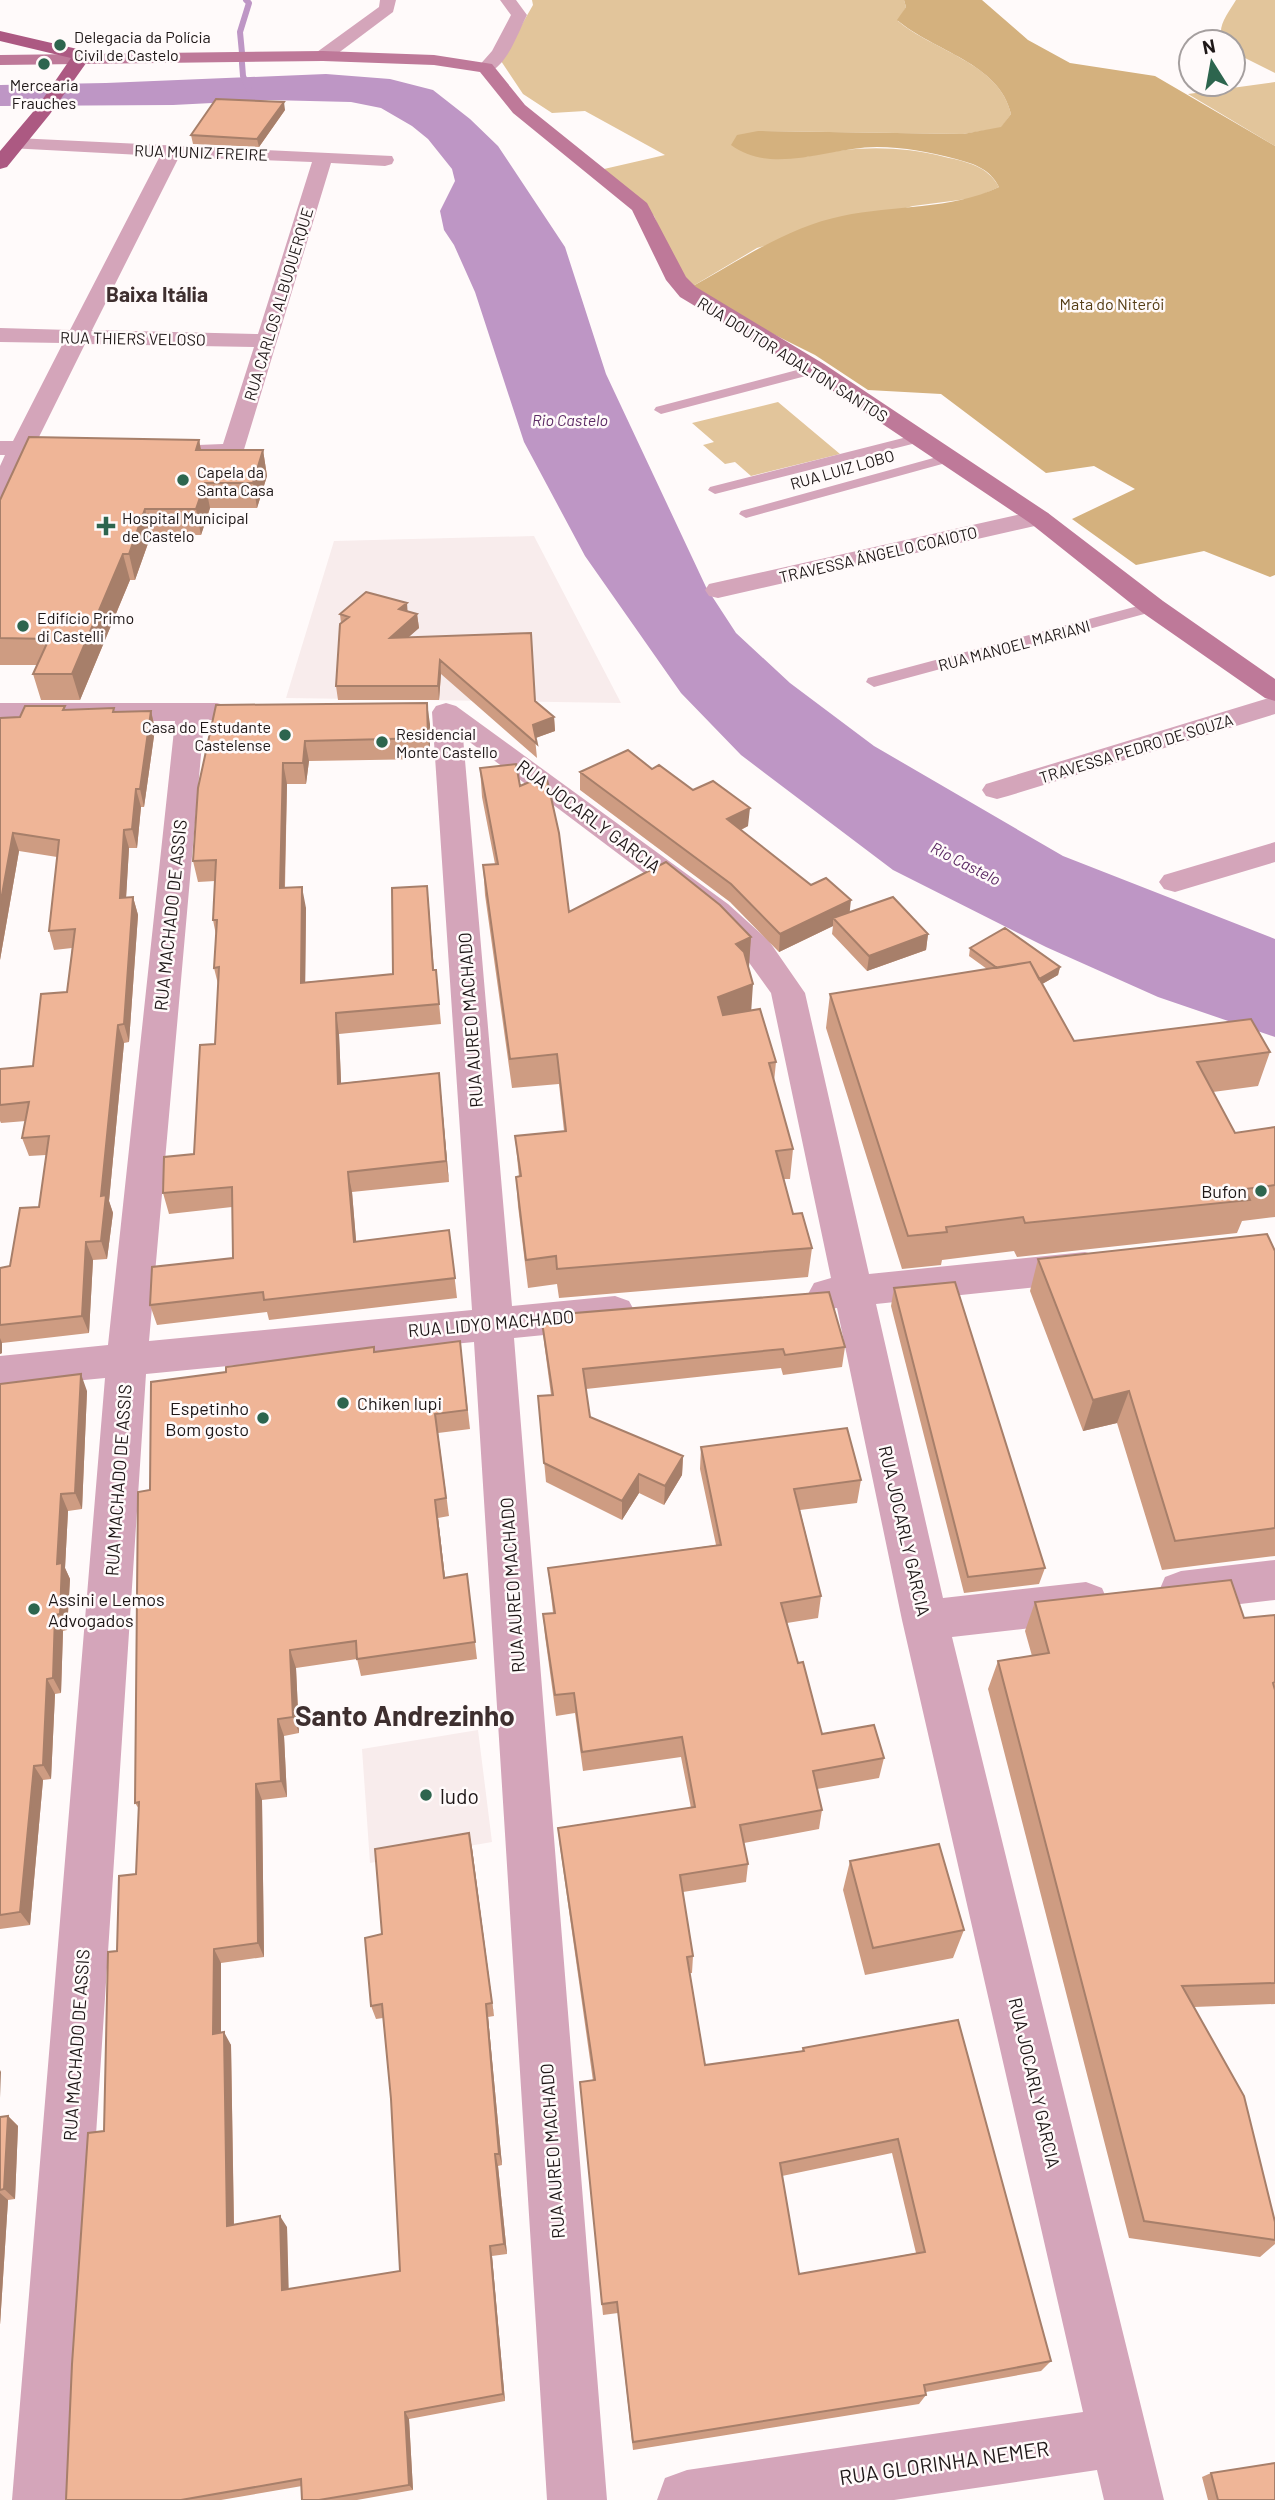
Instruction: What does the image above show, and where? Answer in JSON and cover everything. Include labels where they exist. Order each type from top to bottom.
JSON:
[{"type":"main road","points":[[0,36],[80,55],[80,59]]},
{"type":"main road","points":[[0,60],[323,56],[434,60],[486,68]]},
{"type":"main road","points":[[0,163],[67,81],[80,59]]},
{"type":"main road","name":"RUA DOUTOR ADALTON SANTOS","points":[[486,68],[519,109],[640,207],[677,280],[688,292],[816,369],[1039,518],[1153,607],[1275,691]]},
{"type":"street","points":[[323,56],[387,9],[388,0]]},
{"type":"street","points":[[486,68],[499,53],[519,15],[508,0]]},
{"type":"street","name":"RUA MUNIZ FREIRE","points":[[16,144],[385,160]]},
{"type":"street","points":[[0,490],[11,448],[79,337],[172,151]]},
{"type":"street","name":"RUA CARLOS ALBUQUERQUE","points":[[154,450],[233,451],[323,157]]},
{"type":"street","name":"RUA THIERS VELOSO","points":[[0,335],[267,341]]},
{"type":"street","points":[[11,448],[101,450]]},
{"type":"street","name":"TRAVESSA ÂNGELO COAIOTO","points":[[718,590],[1039,518]]},
{"type":"street","name":"TRAVESSA PEDRO DE SOUZA","points":[[996,790],[1275,705]]},
{"type":"street","name":"RUA JOCARLY GARCIA","points":[[433,711],[509,755],[731,924],[777,971],[788,993],[925,1620],[1134,2500]]},
{"type":"street","name":"RUA AUREO MACHADO","points":[[433,711],[494,1322],[577,2500]]},
{"type":"street","points":[[0,712],[244,712]]},
{"type":"street","name":"RUA MACHADO DE ASSIS","points":[[42,2500],[127,1360],[190,712]]},
{"type":"street","points":[[1175,882],[1275,852]]},
{"type":"street","points":[[796,1297],[1125,1263]]},
{"type":"street","name":"RUA LIDYO MACHADO","points":[[0,1372],[494,1322],[645,1310]]},
{"type":"street","points":[[925,1620],[1275,1580]]},
{"type":"street","name":"RUA GLORINHA NEMER","points":[[687,2500],[1119,2437]]},
{"type":"lane","points":[[661,410],[816,369]]},
{"type":"lane","points":[[715,490],[919,438]]},
{"type":"lane","name":"RUA LUIZ LOBO","points":[[746,514],[948,457]]},
{"type":"lane","name":"RUA MANOEL MARIANI","points":[[874,682],[1153,607]]},
{"type":"shaded area","points":[[532,0],[904,0],[906,7],[898,21],[912,32],[980,70],[994,82],[1011,114],[1001,128],[963,134],[758,131],[805,157],[875,148],[909,150],[953,159],[983,170],[999,187],[975,198],[913,206],[757,248],[693,286],[678,270],[666,251],[654,216],[604,169],[665,155],[585,111],[552,113],[523,94],[501,61],[533,5]]},
{"type":"shaded area","points":[[1236,0],[1275,0],[1275,73],[1247,59],[1247,28],[1222,28]]},
{"type":"shaded area","points":[[1275,82],[1275,146],[1195,98],[1247,98],[1247,86]]},
{"type":"shaded area","points":[[778,402],[840,454],[751,476],[735,462],[725,464],[703,445],[714,442],[692,423]]},
{"type":"shaded area","points":[[534,536],[621,703],[286,698],[334,541]]},
{"type":"shaded area","name":"ludo","points":[[478,1730],[492,1842],[370,1863],[362,1749]]},
{"type":"green space","name":"Mata do Niterói","points":[[904,0],[982,0],[1028,40],[1070,63],[1155,76],[1177,89],[1177,98],[1193,98],[1275,146],[1275,575],[1270,577],[1204,551],[1136,565],[1072,519],[1135,489],[1094,466],[1046,473],[941,394],[868,390],[815,355],[757,326],[693,286],[765,245],[822,221],[962,200],[999,187],[991,176],[976,165],[917,150],[858,148],[783,159],[747,154],[731,145],[737,135],[758,131],[963,134],[1001,127],[1011,114],[994,82],[980,70],[897,20],[906,7]]},
{"type":"water","name":"Rio Castelo","points":[[326,74],[390,79],[433,90],[470,119],[498,146],[565,247],[606,374],[706,587],[736,633],[790,683],[874,746],[1063,856],[1275,939],[1275,1037],[1158,997],[1046,947],[893,870],[741,755],[681,693],[585,556],[524,442],[475,292],[454,245],[444,230],[440,211],[455,181],[452,169],[428,139],[412,126],[381,108],[351,102],[269,100],[173,105],[0,106],[0,85]]},
{"type":"building","points":[[216,99],[284,102],[257,139],[191,135]]},
{"type":"building","points":[[29,437],[199,440],[196,450],[263,450],[253,483],[205,483],[196,509],[145,509],[129,554],[123,554],[72,674],[33,674],[49,639],[0,638],[0,500]]},
{"type":"building","points":[[366,592],[407,603],[399,609],[417,614],[390,638],[531,633],[535,701],[554,717],[533,725],[537,744],[440,660],[438,686],[336,686],[340,624],[349,617],[340,614]]},
{"type":"building","points":[[427,703],[428,738],[305,741],[303,763],[283,763],[280,888],[302,887],[301,983],[393,974],[392,888],[427,886],[433,970],[436,970],[439,1004],[336,1013],[338,1084],[439,1073],[446,1161],[348,1172],[354,1242],[449,1230],[455,1278],[264,1300],[263,1292],[150,1305],[152,1267],[233,1258],[232,1187],[163,1193],[164,1157],[194,1154],[200,1045],[215,1044],[219,967],[214,968],[217,920],[213,920],[216,860],[193,861],[198,788],[216,705]]},
{"type":"building","points":[[25,706],[65,706],[63,710],[114,708],[113,712],[151,711],[140,789],[136,789],[132,829],[124,830],[120,898],[133,897],[124,1024],[118,1025],[101,1196],[106,1195],[101,1241],[86,1242],[82,1316],[0,1325],[0,1268],[10,1266],[20,1208],[39,1207],[49,1136],[22,1138],[29,1102],[0,1105],[0,1069],[33,1066],[41,994],[67,992],[75,929],[49,931],[59,840],[13,833],[0,906],[0,718],[20,717]]},
{"type":"building","points":[[628,750],[652,769],[659,765],[693,790],[713,781],[750,808],[727,819],[811,885],[826,878],[851,900],[780,934],[731,884],[580,772]]},
{"type":"building","points":[[516,764],[520,786],[546,775],[559,833],[569,912],[666,862],[720,905],[751,937],[736,944],[744,952],[753,984],[718,997],[723,1015],[760,1009],[776,1062],[769,1063],[793,1149],[776,1151],[793,1214],[802,1213],[812,1248],[557,1269],[556,1256],[526,1260],[516,1177],[521,1176],[515,1136],[566,1131],[557,1054],[510,1059],[483,865],[498,864],[480,768]]},
{"type":"building","points":[[893,897],[928,934],[869,956],[833,918]]},
{"type":"building","points":[[1005,928],[1060,967],[1039,979],[1030,962],[997,968],[970,948]]},
{"type":"building","points":[[1030,962],[1074,1041],[1251,1019],[1270,1052],[1197,1062],[1235,1133],[1275,1127],[1275,1185],[1245,1189],[1250,1200],[1025,1223],[1023,1217],[946,1227],[947,1232],[908,1236],[830,994]]},
{"type":"building","points":[[1267,1234],[1275,1251],[1275,1528],[1175,1541],[1129,1391],[1093,1400],[1038,1259]]},
{"type":"building","points":[[955,1282],[1045,1568],[968,1577],[894,1288]]},
{"type":"building","points":[[829,1292],[845,1347],[785,1355],[783,1349],[583,1369],[590,1417],[683,1456],[665,1486],[639,1474],[622,1501],[544,1463],[538,1396],[553,1395],[542,1322],[564,1319],[563,1314]]},
{"type":"building","points":[[460,1341],[467,1410],[435,1414],[446,1498],[435,1500],[444,1578],[467,1574],[475,1642],[357,1659],[356,1641],[290,1650],[293,1717],[278,1719],[281,1781],[256,1784],[258,1943],[214,1949],[213,2034],[224,2032],[227,2226],[280,2216],[282,2290],[400,2271],[391,2099],[382,2004],[371,2006],[365,1938],[382,1934],[375,1849],[469,1833],[492,2003],[486,2004],[499,2154],[495,2154],[504,2244],[490,2246],[503,2394],[405,2412],[409,2485],[319,2500],[302,2500],[301,2479],[181,2500],[66,2500],[72,2364],[88,2133],[104,2131],[108,1952],[117,1951],[119,1876],[136,1874],[139,1802],[135,1803],[138,1492],[150,1490],[151,1382],[226,1372],[226,1367],[374,1347],[374,1352]]},
{"type":"building","points":[[81,1374],[75,1493],[61,1494],[57,1564],[62,1563],[60,1614],[55,1615],[53,1678],[47,1679],[43,1765],[34,1766],[20,1912],[0,1915],[0,1384]]},
{"type":"building","points":[[847,1428],[861,1480],[794,1489],[821,1596],[781,1603],[798,1663],[803,1662],[822,1734],[874,1725],[884,1758],[813,1771],[822,1810],[740,1825],[748,1864],[680,1875],[693,1956],[687,1957],[705,2065],[804,2051],[803,2048],[958,2020],[1051,2361],[924,2385],[926,2395],[633,2442],[617,2302],[602,2304],[580,2082],[595,2080],[558,1828],[695,1807],[682,1737],[582,1752],[574,1693],[555,1695],[543,1614],[555,1613],[548,1568],[721,1545],[701,1447]],"holes":[[[898,2139],[925,2252],[799,2274],[780,2163]]]},
{"type":"building","points":[[1231,1580],[1244,1618],[1275,1615],[1275,1983],[1182,1986],[1244,2096],[1275,2222],[1275,2240],[1144,2221],[998,1661],[1049,1653],[1035,1602]]},
{"type":"building","points":[[939,1844],[964,1930],[873,1948],[850,1861]]},
{"type":"building","points":[[8,2116],[4,2189],[0,2190],[0,2117]]},
{"type":"building","points":[[1275,2463],[1275,2500],[1218,2500],[1211,2473]]},
{"type":"waterway","points":[[242,53],[240,32],[249,3],[246,0]]},
{"type":"waterway","points":[[242,63],[243,76],[249,90]]},
{"type":"place","name":"Delegacia da Polícia Civil de Castelo","points":[[60,45]]},
{"type":"place","name":"Mercearia Frauches","points":[[44,64]]},
{"type":"place","name":"Capela da Santa Casa","points":[[183,480]]},
{"type":"place","name":"Hospital Municipal de Castelo","points":[[106,526]]},
{"type":"place","name":"Edifício Primo di Castelli","points":[[23,626]]},
{"type":"place","name":"Casa do Estudante Castelense","points":[[285,735]]},
{"type":"place","name":"Residencial Monte Castello","points":[[382,742]]},
{"type":"place","name":"Bufon","points":[[1261,1191]]},
{"type":"place","name":"Chiken lupi","points":[[343,1403]]},
{"type":"place","name":"Espetinho Bom gosto","points":[[263,1418]]},
{"type":"place","name":"Assini e Lemos Advogados","points":[[34,1609]]},
{"type":"place","name":"ludo","points":[[426,1795]]},
{"type":"district","name":"Baixa Itália","points":[[157,293]]},
{"type":"district","name":"Santo Andrezinho","points":[[405,1715]]}]
